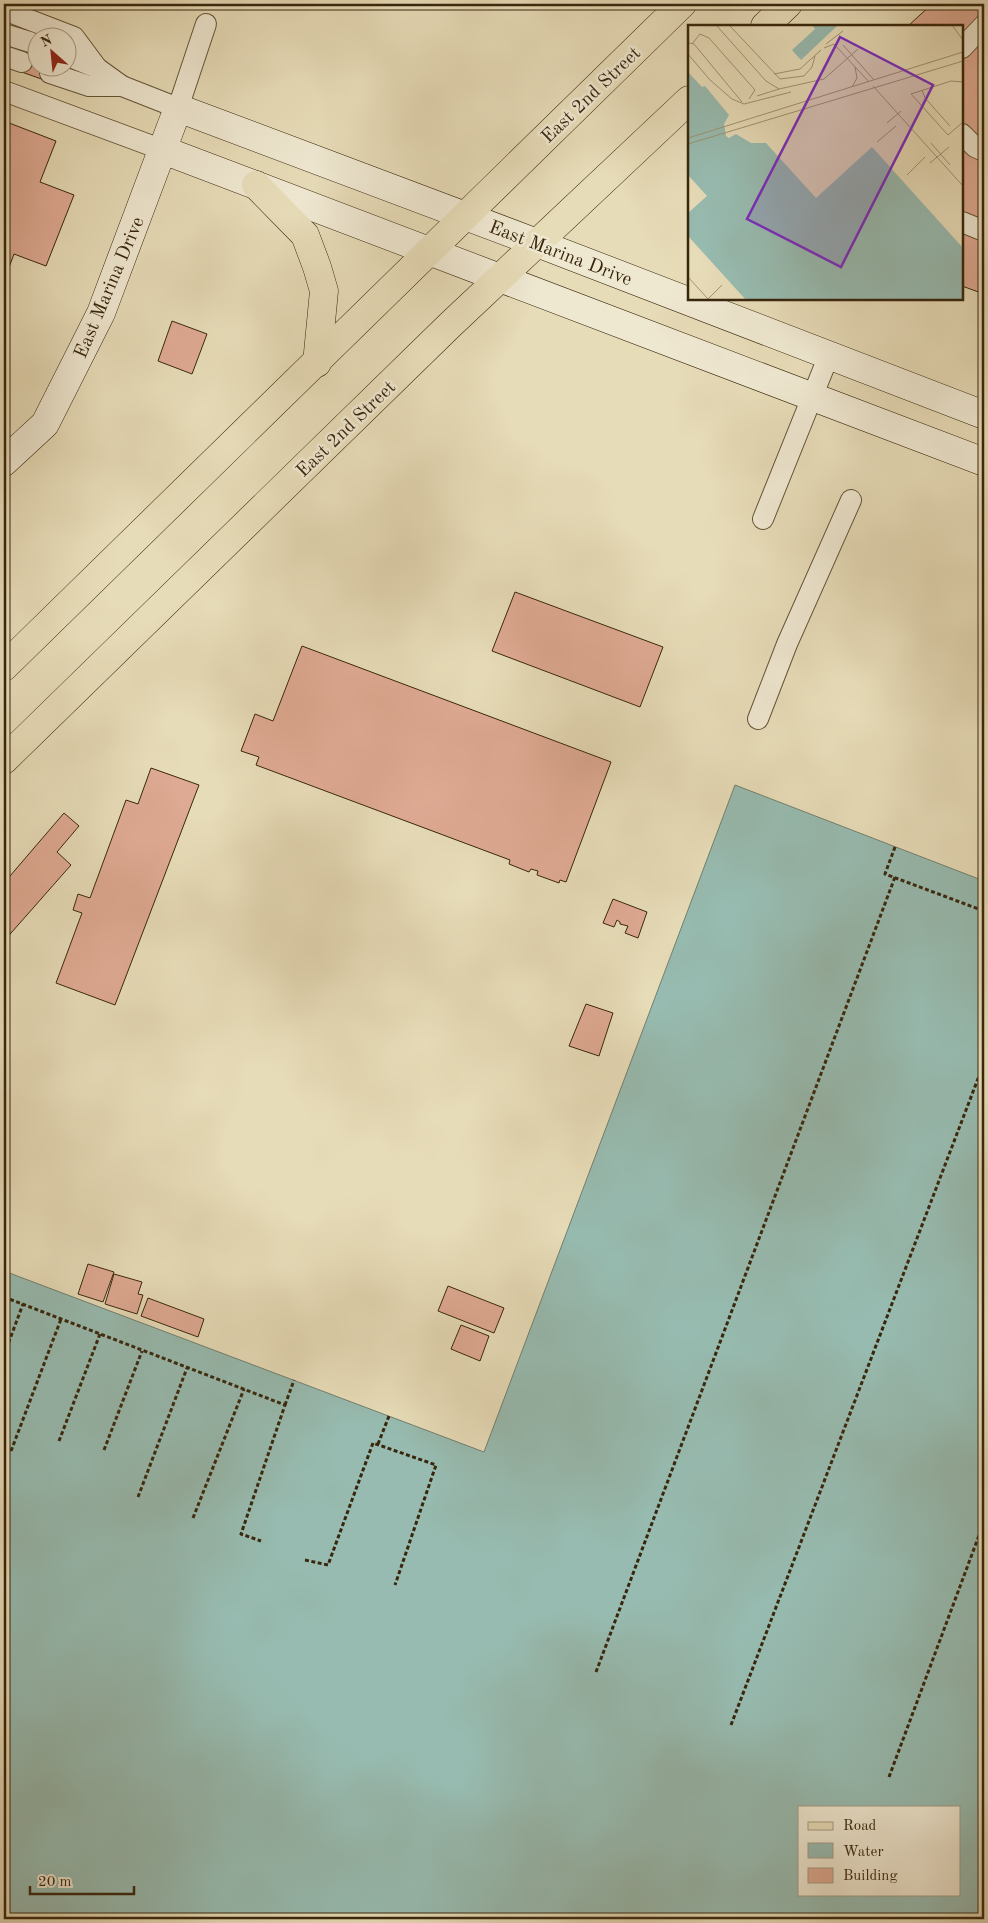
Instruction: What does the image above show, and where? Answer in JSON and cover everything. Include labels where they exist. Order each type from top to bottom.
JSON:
[{"type":"main road","name":"East 2nd Street","points":[[4,667],[682,4]]},
{"type":"main road","points":[[766,25],[788,4]]},
{"type":"main road","name":"East 2nd Street","points":[[4,760],[500,278],[688,101]]},
{"type":"main road","name":"East Marina Drive","points":[[4,462],[45,424],[101,314],[178,108],[537,243],[984,415]]},
{"type":"main road","points":[[163,150],[984,462]]},
{"type":"main road","points":[[256,185],[305,235],[317,267],[324,291],[317,363]]},
{"type":"lane","points":[[4,10],[74,38],[97,68]]},
{"type":"lane","points":[[78,60],[97,68],[122,86],[178,108],[206,24]]},
{"type":"lane","points":[[963,47],[984,26]]},
{"type":"lane","points":[[4,34],[28,41]]},
{"type":"lane","points":[[65,78],[89,86],[122,86]]},
{"type":"lane","points":[[4,91],[163,150]]},
{"type":"lane","points":[[963,135],[975,147],[984,151]]},
{"type":"lane","points":[[963,222],[984,231]]},
{"type":"lane","points":[[763,519],[829,355]]},
{"type":"lane","points":[[758,719],[787,644],[851,500]]},
{"type":"path","points":[[895,847],[885,874],[984,911]]},
{"type":"path","points":[[596,1672],[895,877]]},
{"type":"path","points":[[731,1725],[984,1063]]},
{"type":"path","points":[[4,1275],[9,1273]]},
{"type":"path","points":[[4,1297],[284,1405]]},
{"type":"path","points":[[4,1355],[23,1304]]},
{"type":"path","points":[[11,1451],[61,1320]]},
{"type":"path","points":[[59,1441],[100,1334]]},
{"type":"path","points":[[104,1450],[142,1351]]},
{"type":"path","points":[[138,1498],[187,1368]]},
{"type":"path","points":[[261,1541],[241,1534],[294,1380]]},
{"type":"path","points":[[193,1518],[244,1389]]},
{"type":"path","points":[[378,1444],[389,1416]]},
{"type":"path","points":[[305,1560],[328,1565],[373,1443],[378,1444],[436,1465],[395,1585]]},
{"type":"path","points":[[889,1777],[984,1522]]},
{"type":"water","points":[[735,785],[984,881],[984,1919],[4,1919],[4,1271],[484,1452]]},
{"type":"building","points":[[932,4],[984,4],[984,294],[963,286],[963,25],[909,25]]},
{"type":"building","points":[[28,48],[28,74],[19,71]]},
{"type":"building","points":[[4,121],[56,141],[40,182],[74,195],[46,266],[14,254],[4,281]]},
{"type":"building","points":[[172,321],[207,334],[192,374],[158,361]]},
{"type":"building","points":[[515,592],[663,647],[640,707],[492,651]]},
{"type":"building","points":[[302,646],[611,762],[566,882],[560,880],[559,883],[537,875],[538,871],[531,869],[529,872],[509,864],[510,860],[256,765],[259,757],[241,751],[255,714],[273,721]]},
{"type":"building","points":[[151,768],[199,785],[115,1005],[56,983],[82,913],[73,910],[78,894],[90,898],[126,800],[138,804]]},
{"type":"building","points":[[64,813],[79,826],[57,852],[71,865],[4,941],[4,883]]},
{"type":"building","points":[[613,899],[647,912],[638,938],[625,933],[628,926],[620,924],[617,920],[614,927],[603,923]]},
{"type":"building","points":[[586,1004],[613,1013],[599,1056],[569,1046]]},
{"type":"building","points":[[88,1264],[114,1272],[103,1302],[78,1294]]},
{"type":"building","points":[[114,1274],[142,1282],[138,1294],[143,1295],[137,1314],[105,1304]]},
{"type":"building","points":[[448,1286],[504,1308],[494,1333],[438,1311]]},
{"type":"building","points":[[148,1298],[204,1319],[198,1337],[141,1316]]},
{"type":"building","points":[[461,1325],[489,1336],[480,1361],[451,1349]]}]
